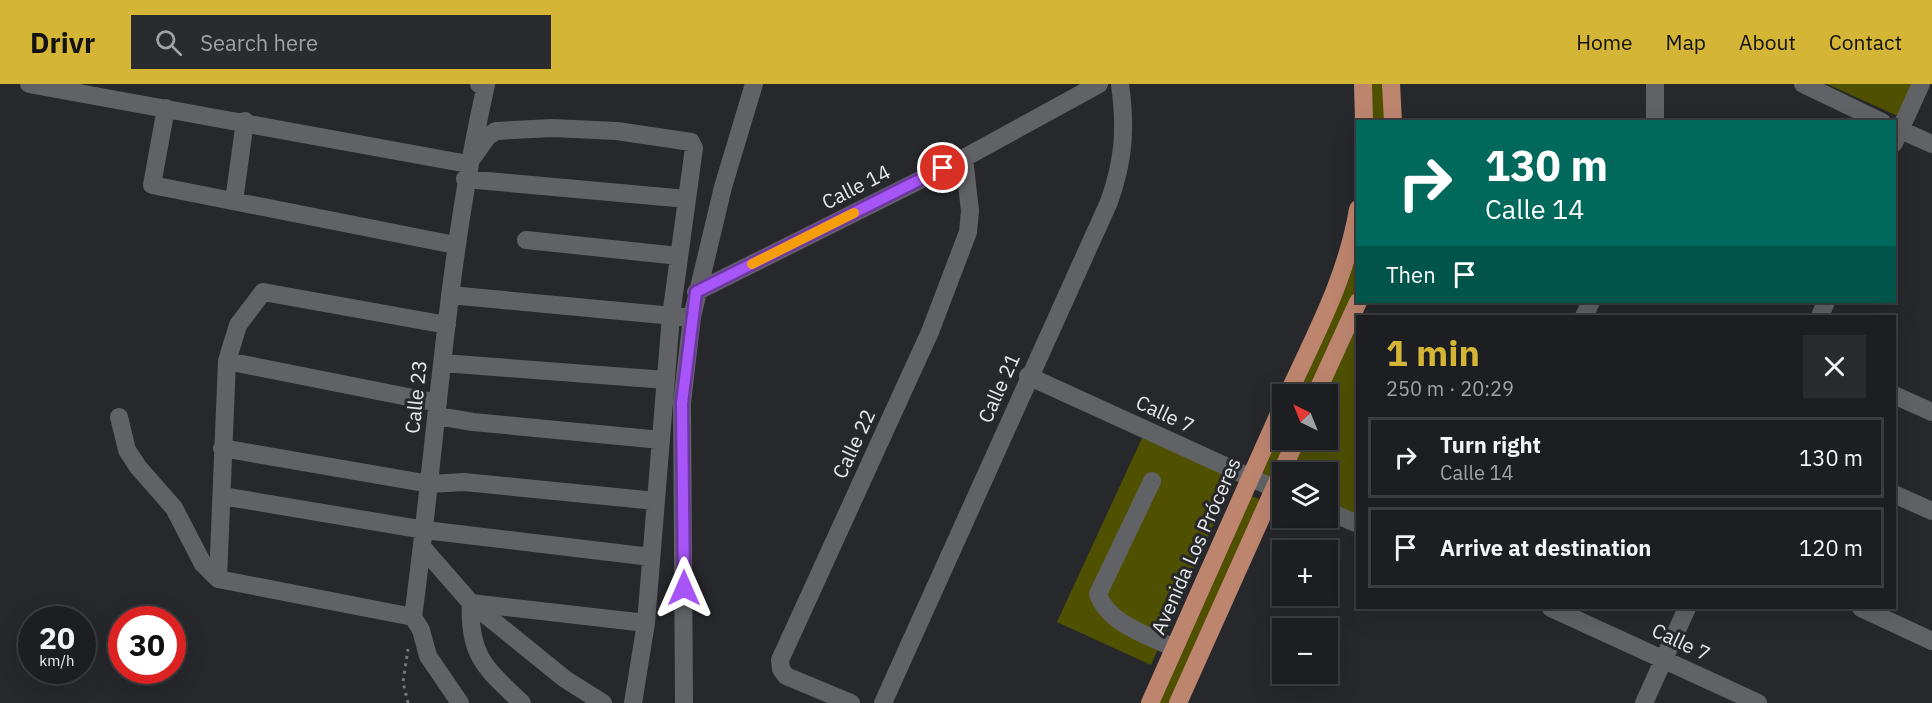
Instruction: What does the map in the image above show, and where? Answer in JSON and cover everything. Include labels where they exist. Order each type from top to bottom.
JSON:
[{"type":"main road","points":[[1363,84],[1364,120]]},
{"type":"main road","points":[[1391,84],[1393,120]]},
{"type":"main road","points":[[1293,384],[1331,303],[1345,267],[1356,218]]},
{"type":"main road","points":[[1321,384],[1358,303]]},
{"type":"main road","name":"Avenida Los Próceres","points":[[1150,703],[1272,428]]},
{"type":"main road","points":[[1178,703],[1272,503]]},
{"type":"street","points":[[29,84],[245,121],[467,172],[687,199]]},
{"type":"street","points":[[684,703],[682,403],[696,292],[754,84]]},
{"type":"street","name":"Calle 14","points":[[696,292],[964,158],[1099,84]]},
{"type":"street","name":"Calle 21","points":[[883,703],[1028,376],[1109,202],[1120,170],[1124,110],[1120,84]]},
{"type":"street","points":[[1654,84],[1655,120]]},
{"type":"street","points":[[1803,84],[1878,120]]},
{"type":"street","points":[[1921,84],[1896,134],[1932,144]]},
{"type":"street","name":"Calle 23","points":[[412,617],[424,539],[455,244],[482,85]]},
{"type":"street","points":[[165,108],[152,185],[455,244]]},
{"type":"street","points":[[234,201],[245,121]]},
{"type":"street","points":[[467,172],[496,131],[552,128],[617,131],[685,140],[694,148],[671,316],[646,624],[633,703]]},
{"type":"street","name":"Calle 22","points":[[851,703],[786,676],[781,669],[780,660],[930,332],[968,232],[970,211],[964,158]]},
{"type":"street","points":[[526,240],[679,256]]},
{"type":"street","points":[[218,579],[227,362],[238,325],[263,292],[447,325]]},
{"type":"street","points":[[450,295],[692,318]]},
{"type":"street","points":[[227,362],[438,410],[473,422],[661,440]]},
{"type":"street","points":[[442,363],[666,380]]},
{"type":"street","name":"Calle 7","points":[[1028,376],[1272,487]]},
{"type":"street","points":[[1896,396],[1932,412]]},
{"type":"street","points":[[119,417],[127,450],[138,467],[174,508],[203,564],[218,579],[412,617],[421,630],[428,656],[460,703]]},
{"type":"street","points":[[222,448],[430,484],[464,482],[656,501]]},
{"type":"street","points":[[1152,481],[1098,594],[1102,606],[1110,616],[1174,648]]},
{"type":"street","points":[[1896,495],[1932,511]]},
{"type":"street","points":[[222,496],[424,539],[651,557]]},
{"type":"street","points":[[1338,515],[1356,523]]},
{"type":"street","points":[[424,539],[471,603],[565,679],[603,703]]},
{"type":"street","points":[[471,603],[646,624]]},
{"type":"street","points":[[471,603],[470,628],[474,648],[488,669],[522,703]]},
{"type":"street","name":"Calle 7","points":[[1553,609],[1665,658],[1758,703]]},
{"type":"street","points":[[1644,703],[1687,609]]},
{"type":"street","points":[[1862,609],[1932,641]]},
{"type":"path","points":[[408,703],[403,682],[412,617]]},
{"type":"shaded area","points":[[1368,84],[1384,84],[1385,120],[1370,120]]},
{"type":"shaded area","points":[[1827,84],[1916,84],[1902,118]]},
{"type":"shaded area","points":[[1356,246],[1356,291],[1314,384],[1298,384]]},
{"type":"shaded area","points":[[1356,327],[1356,516],[1338,508],[1338,462],[1293,462],[1298,450],[1338,450],[1338,384],[1329,384]]},
{"type":"shaded area","points":[[1143,436],[1234,478],[1151,665],[1057,622]]},
{"type":"shaded area","points":[[1272,447],[1272,450],[1285,450],[1280,462],[1272,462],[1272,477],[1261,476]]},
{"type":"shaded area","points":[[1250,496],[1261,502],[1170,703],[1157,703]]},
{"type":"slow traffic","points":[[752,264],[854,213]]},
{"type":"route","points":[[684,588],[682,403],[696,292],[943,168]]}]
